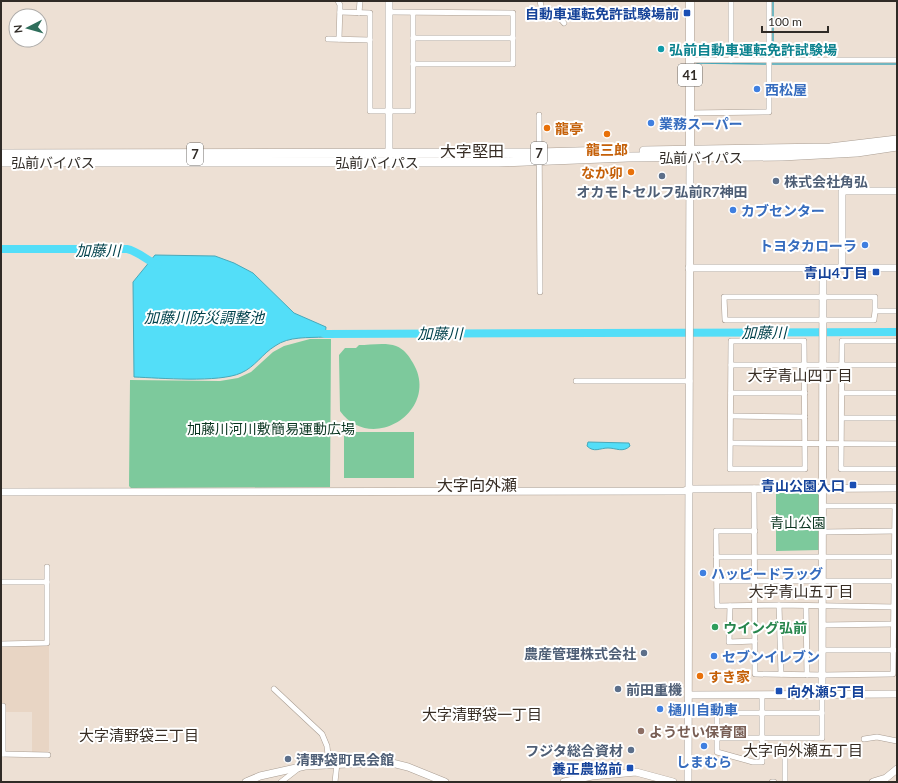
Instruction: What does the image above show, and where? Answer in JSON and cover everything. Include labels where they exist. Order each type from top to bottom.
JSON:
[{"type":"highway","name":"弘前バイパス","points":[[1,162],[539,157],[830,148],[897,140]]},
{"type":"highway","name":"弘前バイパス","points":[[690,153],[822,155],[897,146]]},
{"type":"highway","name":"弘前バイパス","points":[[1,154],[389,158]]},
{"type":"main road","name":"41","points":[[690,1],[690,153]]},
{"type":"street","points":[[338,1],[340,12],[339,39]]},
{"type":"street","points":[[359,13],[360,1]]},
{"type":"street","points":[[389,1],[389,158]]},
{"type":"street","points":[[540,1],[542,11],[553,10],[564,23]]},
{"type":"street","points":[[730,60],[731,1]]},
{"type":"street","points":[[690,113],[769,112],[769,1]]},
{"type":"street","points":[[340,12],[370,13],[370,111],[413,111],[413,13]]},
{"type":"street","points":[[388,12],[513,13],[513,64],[413,64]]},
{"type":"street","points":[[413,38],[513,38]]},
{"type":"street","points":[[328,39],[370,40]]},
{"type":"street","points":[[690,60],[897,60]]},
{"type":"street","points":[[539,115],[540,292]]},
{"type":"street","points":[[688,782],[690,153]]},
{"type":"street","points":[[842,268],[842,191],[897,191]]},
{"type":"street","points":[[689,268],[897,268]]},
{"type":"street","points":[[716,738],[822,738],[823,268]]},
{"type":"street","points":[[724,297],[824,297],[875,297],[874,320],[824,323],[725,320],[724,297]]},
{"type":"street","points":[[875,311],[897,311]]},
{"type":"street","points":[[731,341],[804,341],[806,365],[805,469],[730,468],[731,365],[731,341]]},
{"type":"street","points":[[897,341],[842,341],[841,444],[841,469],[897,469]]},
{"type":"street","points":[[731,365],[897,365]]},
{"type":"street","points":[[576,381],[690,381]]},
{"type":"street","points":[[731,393],[805,393]]},
{"type":"street","points":[[842,393],[897,393]]},
{"type":"street","points":[[731,416],[805,417]]},
{"type":"street","points":[[842,418],[897,418]]},
{"type":"street","points":[[731,443],[897,444]]},
{"type":"street","points":[[754,488],[755,674],[823,676],[893,674],[894,624],[896,607],[894,581],[896,531],[895,506],[823,506]]},
{"type":"street","points":[[1,492],[684,491],[690,489],[754,488],[897,488]]},
{"type":"street","points":[[755,531],[716,531],[717,606],[779,605],[896,607]]},
{"type":"street","points":[[822,532],[896,531]]},
{"type":"street","points":[[716,557],[894,557]]},
{"type":"street","points":[[1,644],[47,643],[47,567]]},
{"type":"street","points":[[716,581],[894,581]]},
{"type":"street","points":[[1,582],[47,582]]},
{"type":"street","points":[[779,605],[782,674]]},
{"type":"street","points":[[730,606],[729,642],[755,641]]},
{"type":"street","points":[[806,606],[808,675]]},
{"type":"street","points":[[822,625],[894,624]]},
{"type":"street","points":[[822,650],[894,650]]},
{"type":"street","points":[[274,689],[322,734],[327,746],[328,764]]},
{"type":"street","points":[[689,694],[897,694]]},
{"type":"street","points":[[762,695],[762,713],[762,762],[753,762],[717,752],[717,713],[762,713],[822,713]]},
{"type":"street","points":[[1,706],[3,706],[2,754],[48,755]]},
{"type":"street","points":[[864,739],[877,738],[897,741]]},
{"type":"street","points":[[785,759],[785,782]]},
{"type":"street","points":[[246,782],[260,776],[300,767],[337,763],[388,762],[408,767],[445,782]]},
{"type":"street","points":[[335,782],[337,763]]},
{"type":"street","points":[[281,782],[300,767]]},
{"type":"street","points":[[873,782],[886,778],[897,769]]},
{"type":"street","points":[[564,782],[592,776],[636,772],[673,782]]},
{"type":"shaded area","points":[[1,646],[49,646],[49,750],[47,753],[32,753],[32,712],[5,712],[5,703],[1,703]]},
{"type":"green space","name":"加藤川河川敷簡易運動広場","points":[[310,339],[331,339],[330,487],[131,488],[129,486],[130,380],[220,381],[238,378],[251,372],[273,352],[284,346]]},
{"type":"green space","points":[[388,344],[399,347],[406,353],[413,363],[419,380],[418,397],[411,410],[399,421],[385,428],[369,429],[353,423],[340,411],[339,355],[345,348],[356,348],[359,345]]},
{"type":"green space","points":[[344,432],[414,432],[414,478],[344,478]]},
{"type":"green space","name":"青山公園","points":[[819,492],[819,550],[776,551],[776,493]]},
{"type":"water","name":"加藤川防災調整池","points":[[155,255],[215,256],[234,263],[253,273],[294,313],[326,327],[325,337],[299,338],[280,343],[270,349],[246,370],[231,376],[204,379],[134,377],[133,282]]},
{"type":"water","points":[[588,442],[629,443],[630,446],[622,450],[608,448],[595,450],[587,446]]},
{"type":"waterway","points":[[773,1],[773,56]]},
{"type":"waterway","points":[[697,63],[766,64]]},
{"type":"waterway","points":[[772,64],[897,64]]},
{"type":"waterway","name":"加藤川","points":[[1,249],[127,249],[158,265]]},
{"type":"waterway","name":"加藤川","points":[[317,330],[325,334],[897,332]]},
{"type":"place","name":"自動車運転免許試験場前","points":[[687,13]]},
{"type":"place","name":"弘前自動車運転免許試験場","points":[[661,49]]},
{"type":"place","name":"西松屋","points":[[757,89]]},
{"type":"place","name":"業務スーパー","points":[[651,123]]},
{"type":"place","name":"龍亭","points":[[547,128]]},
{"type":"place","name":"龍三郎","points":[[607,134]]},
{"type":"place","name":"なか卯","points":[[631,172]]},
{"type":"place","name":"オカモトセルフ弘前R7神田","points":[[662,176]]},
{"type":"place","name":"株式会社角弘","points":[[776,181]]},
{"type":"place","name":"カブセンター","points":[[733,210]]},
{"type":"place","name":"トヨタカローラ","points":[[865,245]]},
{"type":"place","name":"青山4丁目","points":[[876,272]]},
{"type":"place","name":"青山公園入口","points":[[853,485]]},
{"type":"place","name":"ハッピードラッグ","points":[[703,573]]},
{"type":"place","name":"ウイング弘前","points":[[715,627]]},
{"type":"place","name":"農産管理株式会社","points":[[644,653]]},
{"type":"place","name":"セブンイレブン","points":[[714,656]]},
{"type":"place","name":"すき家","points":[[700,676]]},
{"type":"place","name":"前田重機","points":[[618,689]]},
{"type":"place","name":"向外瀬5丁目","points":[[779,691]]},
{"type":"place","name":"樋川自動車","points":[[660,709]]},
{"type":"place","name":"ようせい保育園","points":[[641,731]]},
{"type":"place","name":"しまむら","points":[[704,746]]},
{"type":"place","name":"フジタ総合資材","points":[[631,750]]},
{"type":"place","name":"清野袋町民会館","points":[[288,759]]},
{"type":"place","name":"養正農協前","points":[[630,768]]},
{"type":"district","name":"大字堅田","points":[[472,150]]},
{"type":"district","name":"大字青山四丁目","points":[[800,375]]},
{"type":"district","name":"大字向外瀬","points":[[477,484]]},
{"type":"district","name":"大字青山五丁目","points":[[801,591]]},
{"type":"district","name":"大字清野袋一丁目","points":[[482,714]]},
{"type":"district","name":"大字清野袋三丁目","points":[[139,735]]},
{"type":"district","name":"大字向外瀬五丁目","points":[[803,750]]}]
